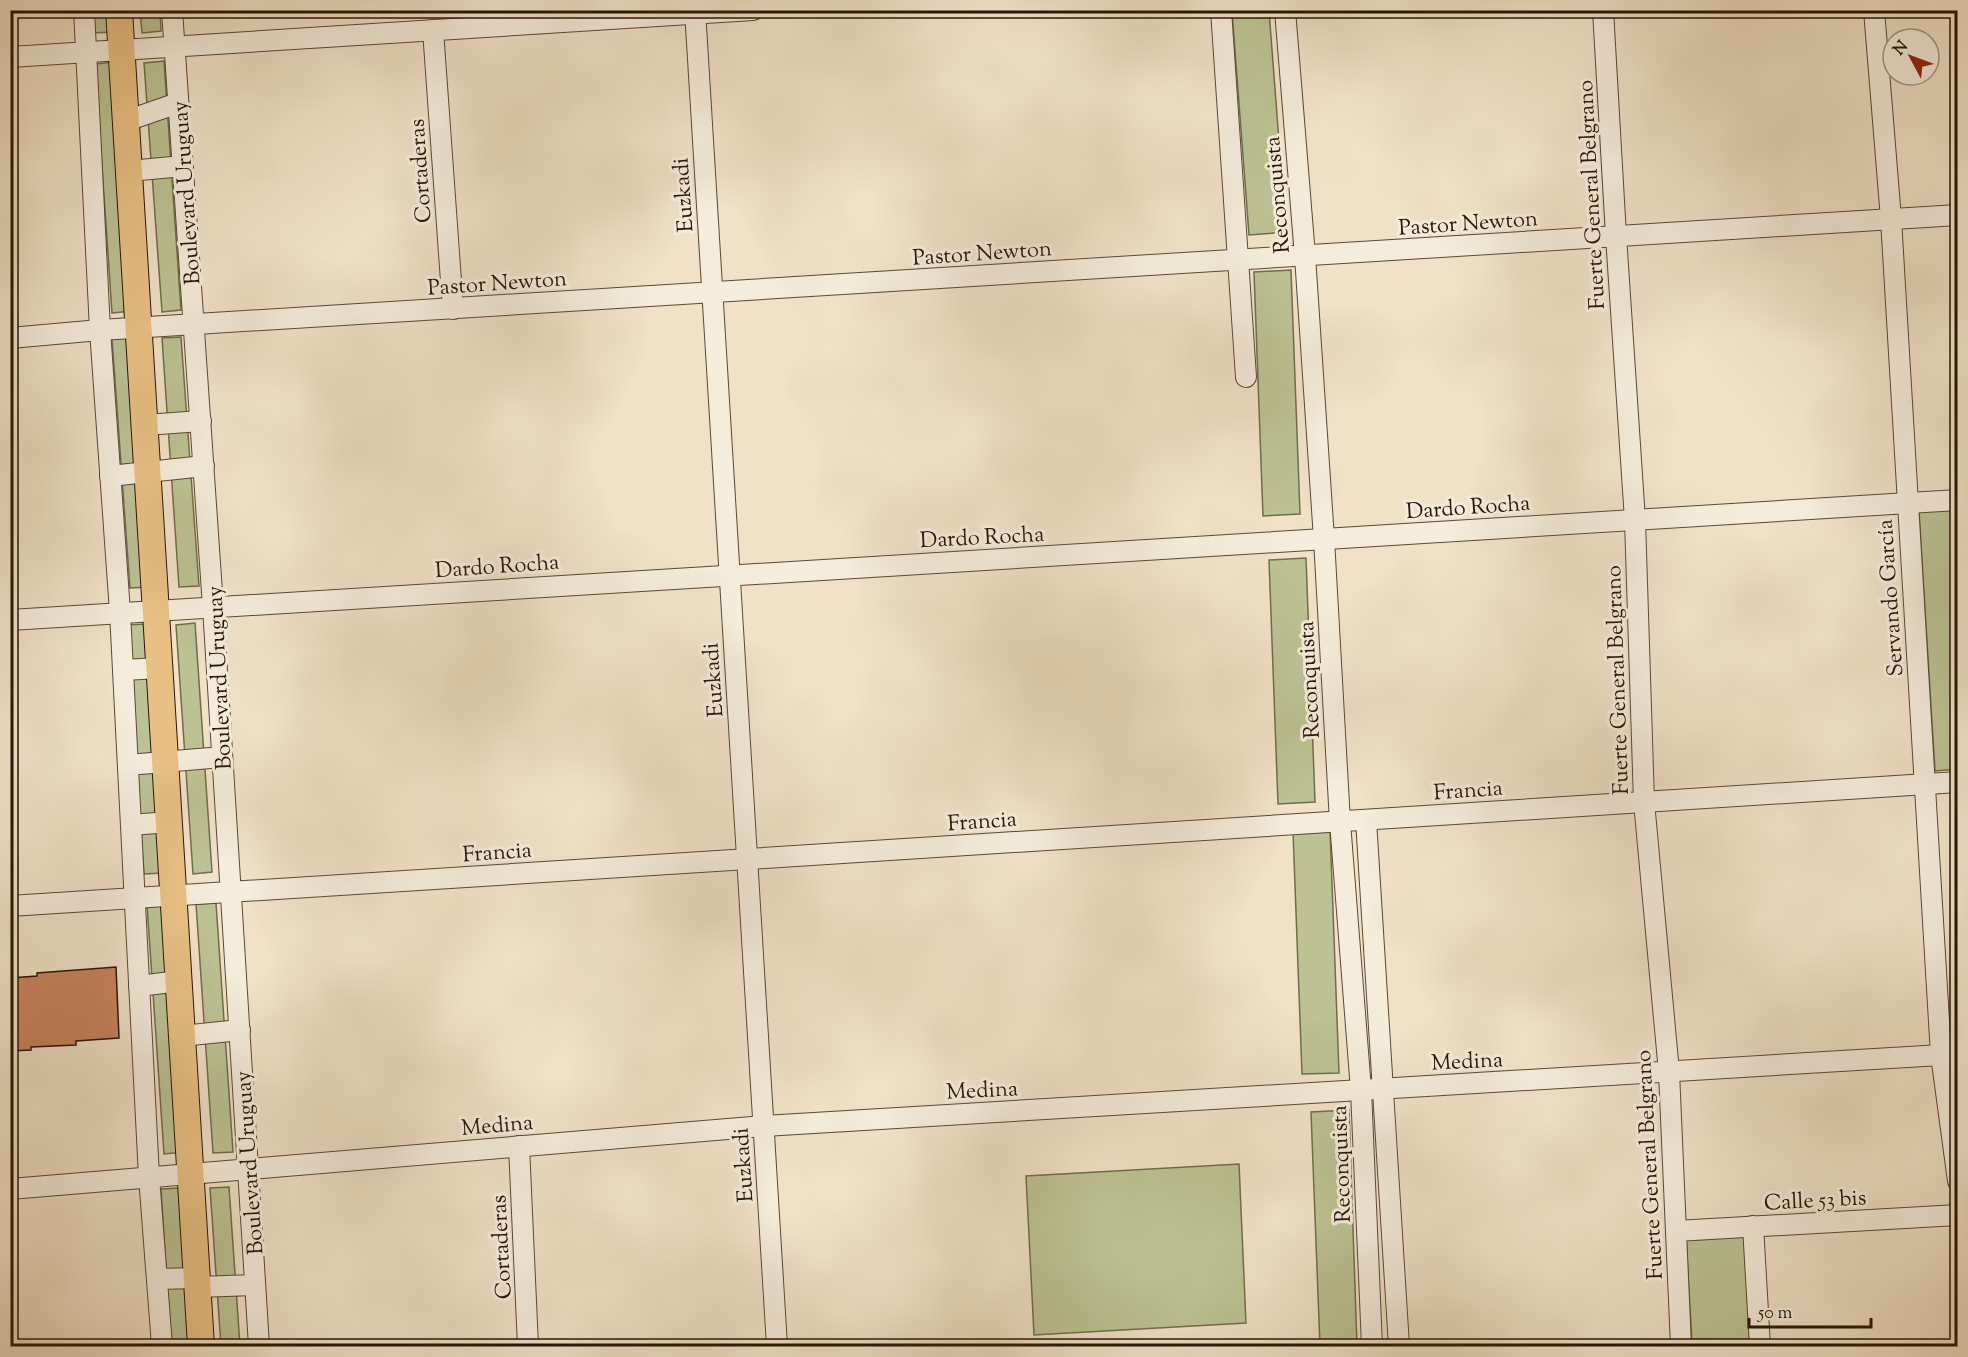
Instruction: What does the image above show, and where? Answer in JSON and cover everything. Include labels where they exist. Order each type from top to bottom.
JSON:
[{"type":"main road","points":[[119,10],[201,1347]]},
{"type":"street","points":[[84,10],[100,330],[120,612],[149,1177],[162,1347]]},
{"type":"street","name":"Boulevard Uruguay","points":[[172,10],[204,466],[259,1347]]},
{"type":"street","points":[[10,57],[753,10]]},
{"type":"street","name":"Reconquista","points":[[1221,10],[1246,377]]},
{"type":"street","name":"Reconquista","points":[[1285,10],[1305,256],[1340,822],[1361,1090],[1372,1347]]},
{"type":"street","name":"Fuerte General Belgrano","points":[[1603,10],[1635,520],[1644,802],[1669,1072],[1681,1347]]},
{"type":"street","name":"Servando García","points":[[1874,10],[1891,219],[1926,784],[1958,1181]]},
{"type":"street","name":"Euzkadi","points":[[695,12],[777,1347]]},
{"type":"street","name":"Cortaderas","points":[[433,30],[453,309]]},
{"type":"street","points":[[126,121],[178,103]]},
{"type":"street","points":[[129,171],[183,166]]},
{"type":"street","name":"Pastor Newton","points":[[10,338],[100,330],[1958,215]]},
{"type":"street","points":[[145,425],[201,421]]},
{"type":"street","points":[[110,476],[204,466]]},
{"type":"street","name":"Dardo Rocha","points":[[10,620],[1958,500]]},
{"type":"street","points":[[123,670],[160,668]]},
{"type":"street","points":[[128,765],[222,756]]},
{"type":"street","name":"Francia","points":[[10,906],[1958,782]]},
{"type":"street","points":[[1366,820],[1400,1347]]},
{"type":"street","points":[[131,825],[169,822]]},
{"type":"street","points":[[139,986],[179,981]]},
{"type":"street","points":[[182,1036],[240,1030]]},
{"type":"street","name":"Medina","points":[[10,1189],[764,1126],[1949,1055]]},
{"type":"street","name":"Cortaderas","points":[[519,1146],[528,1347]]},
{"type":"street","name":"Calle 53 bis","points":[[1676,1231],[1958,1215]]},
{"type":"street","points":[[1753,1226],[1760,1347]]},
{"type":"street","points":[[157,1279],[255,1285]]},
{"type":"green space","points":[[91,11],[110,11],[112,32],[92,33]]},
{"type":"green space","points":[[140,11],[160,11],[161,31],[142,33]]},
{"type":"green space","points":[[1232,11],[1269,11],[1286,232],[1249,235]]},
{"type":"green space","points":[[164,61],[181,310],[162,312],[144,63]]},
{"type":"green space","points":[[114,62],[132,311],[112,313],[95,64]]},
{"type":"green space","points":[[1291,270],[1300,514],[1263,516],[1254,272]]},
{"type":"green space","points":[[181,337],[199,586],[179,587],[162,338]]},
{"type":"green space","points":[[132,338],[149,587],[130,588],[112,339]]},
{"type":"green space","points":[[1957,508],[1957,769],[1935,771],[1919,511]]},
{"type":"green space","points":[[1306,558],[1315,802],[1278,804],[1269,560]]},
{"type":"green space","points":[[195,623],[212,872],[193,874],[176,625]]},
{"type":"green space","points":[[146,624],[163,873],[144,874],[126,625]]},
{"type":"green space","points":[[1330,829],[1339,1073],[1302,1074],[1293,831]]},
{"type":"green space","points":[[166,903],[184,1152],[164,1154],[147,905]]},
{"type":"green space","points":[[216,903],[233,1152],[213,1153],[196,904]]},
{"type":"green space","points":[[1349,1110],[1357,1346],[1320,1346],[1311,1112]]},
{"type":"green space","points":[[1239,1164],[1246,1323],[1034,1335],[1026,1176]]},
{"type":"green space","points":[[229,1187],[240,1346],[221,1346],[210,1188]]},
{"type":"green space","points":[[180,1188],[191,1346],[171,1346],[161,1189]]},
{"type":"green space","points":[[1746,1235],[1752,1340],[1692,1344],[1686,1238]]},
{"type":"building","points":[[116,967],[119,1038],[76,1041],[76,1045],[31,1047],[31,1050],[10,1051],[10,978],[37,976],[37,973]]}]
